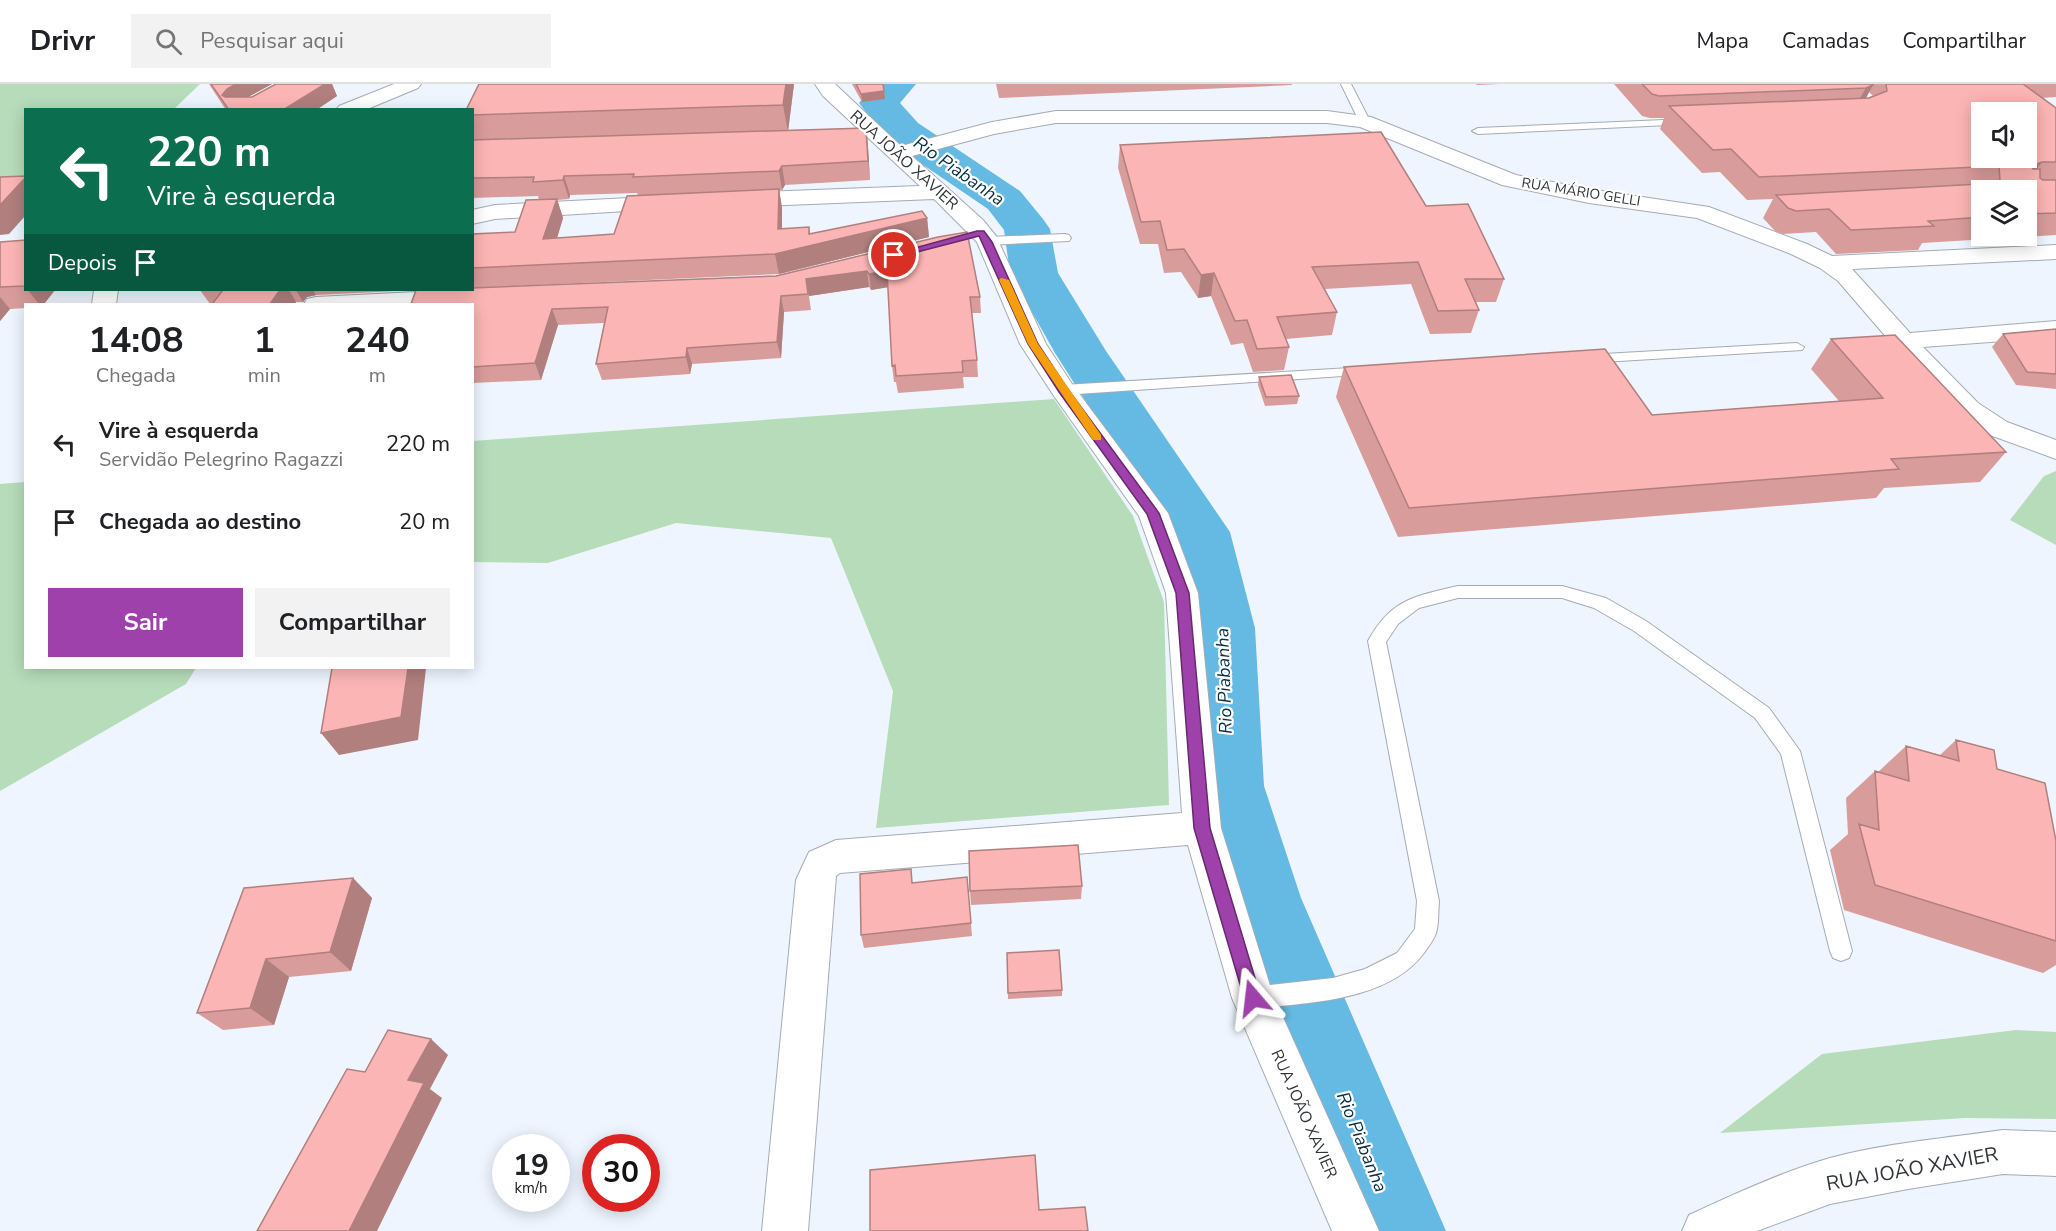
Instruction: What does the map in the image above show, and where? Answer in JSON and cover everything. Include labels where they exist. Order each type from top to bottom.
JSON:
[{"type":"street","points":[[351,108],[411,84]]},
{"type":"street","name":"RUA JOÃO XAVIER","points":[[825,84],[830,92],[885,145],[940,192],[977,237],[1033,344],[1063,390],[1152,513],[1182,593],[1202,828],[1260,998],[1356,1231]]},
{"type":"street","name":"RUA MÁRIO GELLI","points":[[885,145],[944,141],[992,128],[1082,115],[1327,117],[1364,121],[1479,170],[1510,180],[1589,196],[1701,212],[1762,234],[1828,264],[1846,276],[1903,341],[1968,409],[1997,428],[2056,450]]},
{"type":"street","points":[[714,201],[940,192]]},
{"type":"street","points":[[474,217],[495,212],[690,202]]},
{"type":"street","points":[[1701,212],[1759,209]]},
{"type":"street","points":[[1828,264],[2056,252]]},
{"type":"street","points":[[327,303],[426,294],[483,296]]},
{"type":"street","points":[[1903,341],[2056,328]]},
{"type":"street","points":[[785,1231],[815,880],[822,864],[836,857],[1202,828]]},
{"type":"street","name":"RUA JOÃO XAVIER","points":[[1705,1231],[1746,1212],[1830,1181],[1908,1166],[2003,1152],[2056,1154]]},
{"type":"lane","points":[[1346,84],[1364,121]]},
{"type":"lane","points":[[1478,131],[1702,121]]},
{"type":"lane","points":[[977,237],[1065,238]]},
{"type":"lane","points":[[1573,360],[1797,347]]},
{"type":"lane","points":[[1063,390],[1384,370]]},
{"type":"lane","points":[[1260,998],[1334,989],[1369,979],[1406,960],[1426,932],[1428,902],[1377,641],[1392,619],[1414,603],[1458,592],[1562,592],[1600,603],[1640,626],[1762,713],[1790,751],[1841,951]]},
{"type":"green space","points":[[0,84],[200,84],[175,108],[24,108],[24,200],[0,202]]},
{"type":"green space","points":[[1054,399],[1133,516],[1164,602],[1169,805],[876,828],[893,691],[831,538],[676,523],[548,563],[474,562],[474,441]]},
{"type":"green space","points":[[2056,471],[2056,545],[2010,520],[2044,476]]},
{"type":"green space","points":[[24,482],[24,669],[195,669],[186,684],[0,791],[0,484]]},
{"type":"green space","points":[[2016,1030],[2056,1032],[2056,1119],[1965,1118],[1720,1133],[1822,1054]]},
{"type":"building","points":[[211,84],[236,84],[227,89],[222,95],[225,97],[252,97],[276,84],[325,84],[286,108],[228,108]]},
{"type":"building","points":[[479,84],[786,84],[783,105],[474,115],[474,108],[467,108]]},
{"type":"building","points":[[856,84],[883,84],[884,91],[861,94]]},
{"type":"building","points":[[1642,84],[1873,85],[1866,88],[1659,96],[1652,94]]},
{"type":"building","points":[[1886,84],[2023,84],[2056,108],[2056,162],[2037,164],[2037,102],[1971,102],[1971,167],[1759,177],[1731,149],[1713,150],[1669,106],[1869,98],[1887,91]]},
{"type":"building","points":[[866,128],[868,161],[782,166],[779,171],[633,177],[634,174],[564,176],[563,180],[533,182],[534,177],[474,178],[474,140]]},
{"type":"building","points":[[1381,132],[1426,206],[1468,204],[1504,279],[1465,279],[1479,310],[1438,311],[1418,262],[1312,267],[1337,312],[1277,317],[1289,347],[1257,349],[1247,320],[1235,321],[1214,273],[1201,275],[1184,249],[1167,250],[1160,221],[1141,222],[1120,145]]},
{"type":"building","points":[[1999,168],[2040,169],[2040,178],[2056,180],[2056,213],[2037,214],[2037,180],[2000,180]]},
{"type":"building","points":[[24,176],[24,179],[0,205],[0,177]]},
{"type":"building","points":[[1971,184],[1971,218],[1928,221],[1934,226],[1851,230],[1829,209],[1796,211],[1788,208],[1776,195]]},
{"type":"building","points":[[779,189],[778,229],[809,227],[809,234],[922,211],[927,218],[775,254],[474,268],[474,234],[515,232],[526,200],[557,199],[543,239],[614,234],[627,196]]},
{"type":"building","points":[[967,232],[980,297],[970,297],[977,360],[962,361],[963,372],[896,376],[895,365],[892,366],[887,271],[869,274],[867,271],[806,279],[808,294],[781,296],[777,342],[687,348],[686,357],[596,364],[608,307],[552,309],[535,363],[474,367],[474,303],[411,303],[416,291],[474,291],[474,288],[776,276]]},
{"type":"building","points":[[24,240],[24,286],[0,287],[0,242]]},
{"type":"building","points":[[222,291],[279,291],[271,303],[213,303]]},
{"type":"building","points":[[2056,329],[2056,374],[2027,372],[2003,334]]},
{"type":"building","points":[[1895,335],[2006,452],[1891,459],[1899,469],[1409,508],[1344,367],[1605,349],[1652,415],[1883,398],[1831,339]]},
{"type":"building","points":[[1291,375],[1299,396],[1266,397],[1259,377]]},
{"type":"building","points":[[332,669],[408,669],[401,717],[321,733]]},
{"type":"building","points":[[1956,740],[1994,750],[1997,769],[2045,783],[2056,841],[2056,941],[1875,885],[1859,824],[1879,830],[1875,771],[1909,781],[1906,746],[1959,761]]},
{"type":"building","points":[[1078,845],[1082,886],[970,891],[969,851]]},
{"type":"building","points":[[911,869],[912,883],[967,877],[971,923],[861,935],[860,874]]},
{"type":"building","points":[[353,878],[330,952],[266,959],[250,1008],[197,1013],[244,888]]},
{"type":"building","points":[[1059,950],[1062,990],[1008,993],[1007,953]]},
{"type":"building","points":[[388,1030],[431,1039],[408,1080],[424,1083],[349,1231],[257,1231],[347,1069],[365,1072]]},
{"type":"building","points":[[1035,1155],[1039,1210],[1085,1207],[1088,1231],[870,1231],[870,1170]]},
{"type":"waterway","name":"Rio Piabanha","points":[[897,84],[879,103],[903,132],[1004,200],[1027,229],[1034,273],[1081,353],[1200,532],[1223,628],[1228,786],[1262,898],[1399,1231]]},
{"type":"slow traffic","points":[[1004,280],[1033,344],[1097,437]]},
{"type":"route","points":[[894,255],[981,233],[988,242],[1033,344],[1063,390],[1152,513],[1182,593],[1202,828],[1253,998]]}]
